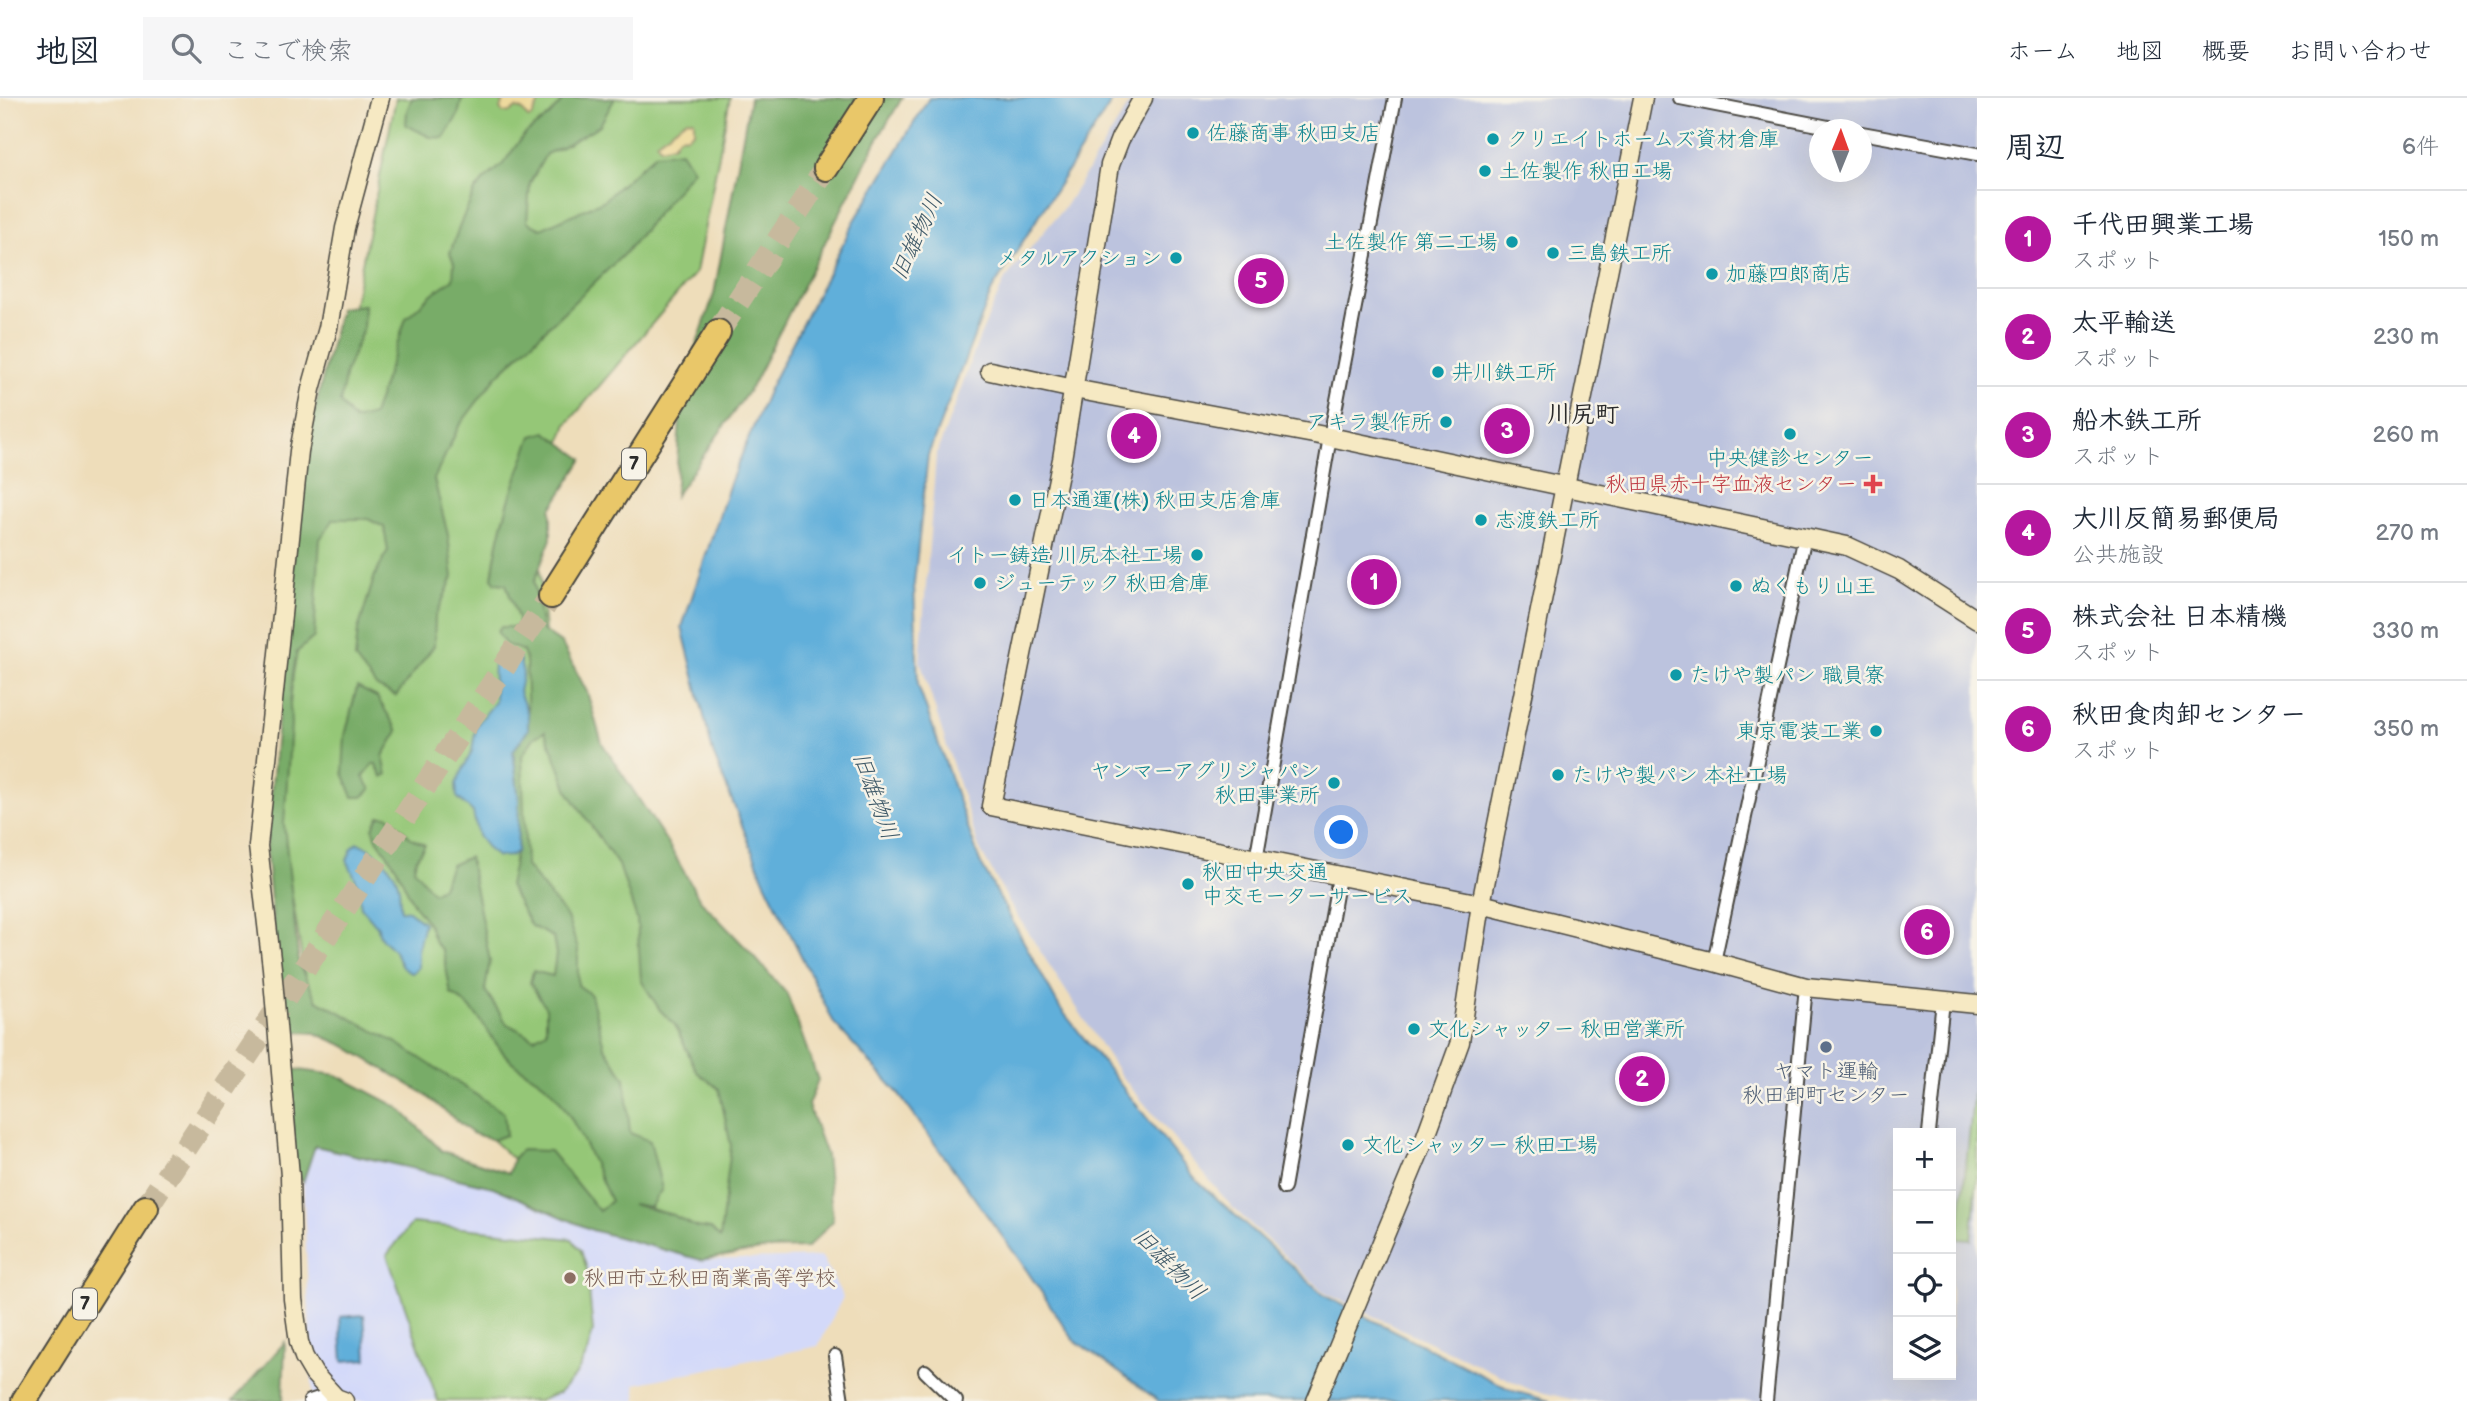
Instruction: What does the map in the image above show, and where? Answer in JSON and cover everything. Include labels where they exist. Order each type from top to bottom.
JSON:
[{"type":"highway","points":[[826,168],[871,98]]},
{"type":"highway","name":"7","points":[[551,596],[718,332]]},
{"type":"highway","name":"7","points":[[24,1401],[146,1208]]},
{"type":"street","points":[[340,1400],[314,1374],[304,1357],[293,1298],[290,1176],[272,968],[258,846],[299,451],[311,389],[328,328],[345,228],[380,98]]},
{"type":"street","points":[[1143,98],[1120,138],[1110,165],[1074,390],[991,806],[1481,904],[1806,987],[1977,1004]]},
{"type":"street","points":[[1256,860],[1330,438],[1395,98]]},
{"type":"street","points":[[1316,1401],[1424,1141],[1460,1042],[1481,904],[1643,98]]},
{"type":"street","points":[[1680,98],[1809,123]]},
{"type":"street","points":[[1872,135],[1977,154]]},
{"type":"street","points":[[990,371],[1074,390],[1330,438],[1847,546],[1899,570],[1977,620]]},
{"type":"street","points":[[1714,962],[1805,536]]},
{"type":"street","points":[[1284,1188],[1339,877]]},
{"type":"street","points":[[1766,1401],[1806,987]]},
{"type":"street","points":[[1930,1128],[1943,1001]]},
{"type":"street","points":[[835,1356],[842,1401]]},
{"type":"street","points":[[925,1371],[956,1401]]},
{"type":"street","points":[[310,1401],[319,1398],[340,1400]]},
{"type":"shaded area","points":[[1133,98],[1977,98],[1977,1401],[1579,1401],[1531,1390],[1325,1293],[1232,1207],[1121,1076],[1013,909],[979,848],[920,661],[936,456],[980,336],[1005,279],[1066,205]]},
{"type":"shaded area","name":"秋田市立秋田商業高等学校","points":[[314,1146],[493,1187],[592,1230],[701,1260],[822,1257],[843,1297],[818,1346],[635,1384],[637,1401],[313,1401],[303,1182]]},
{"type":"green space","points":[[396,98],[730,98],[696,272],[567,424],[535,513],[551,703],[746,1112],[751,1197],[712,1246],[576,1216],[426,1080],[311,1015],[287,864],[277,829],[280,746],[330,420]]},
{"type":"green space","points":[[412,98],[462,98],[458,115],[444,138],[430,137],[406,125]]},
{"type":"green space","points":[[565,98],[615,98],[600,125],[546,154],[530,183],[527,222],[541,229],[603,201],[655,154],[681,151],[693,170],[626,252],[496,377],[459,426],[434,479],[448,535],[453,577],[435,617],[434,646],[396,696],[377,687],[355,659],[358,630],[375,575],[388,551],[384,527],[368,519],[334,519],[320,539],[314,637],[297,652],[290,705],[284,824],[299,965],[317,1000],[397,1043],[504,1113],[506,1135],[493,1140],[472,1133],[423,1093],[345,1046],[315,1033],[288,1031],[276,955],[266,848],[303,457],[340,308],[364,305],[363,329],[346,371],[340,403],[354,420],[373,415],[406,318],[453,279],[454,263],[450,253],[475,191],[502,165],[524,135],[549,116]]},
{"type":"green space","points":[[750,98],[902,98],[876,142],[752,386],[675,496],[682,388],[714,294]]},
{"type":"green space","points":[[546,432],[583,459],[551,509],[551,539],[534,582],[542,630],[562,644],[587,692],[602,743],[667,842],[700,900],[787,994],[818,1080],[808,1105],[826,1155],[833,1221],[807,1248],[767,1249],[701,1260],[592,1230],[493,1187],[315,1146],[303,1182],[294,1173],[290,1069],[337,1075],[398,1107],[442,1151],[509,1173],[513,1159],[521,1150],[550,1151],[599,1211],[611,1201],[577,1129],[552,1091],[508,1058],[470,1008],[451,994],[443,951],[435,943],[429,925],[414,905],[373,828],[379,816],[388,816],[411,838],[425,845],[416,859],[414,869],[433,893],[442,887],[451,865],[469,857],[490,961],[485,990],[507,1024],[534,1038],[546,1031],[546,1008],[530,983],[533,971],[553,976],[556,954],[553,937],[531,926],[509,886],[518,819],[513,751],[528,730],[526,661],[523,651],[505,644],[497,631],[501,627],[518,627],[518,619],[506,584],[496,583],[492,578],[508,506],[532,436]],"holes":[[[545,731],[569,793],[620,868],[637,920],[641,980],[660,1010],[675,1025],[697,1072],[719,1089],[731,1146],[720,1238],[711,1229],[696,1227],[673,1215],[632,1204],[650,1207],[662,1189],[650,1141],[630,1133],[625,1078],[604,1046],[591,995],[578,985],[578,949],[567,917],[526,866],[522,756],[534,738]]]},
{"type":"green space","points":[[357,687],[377,697],[398,731],[383,756],[387,775],[382,777],[376,764],[373,764],[363,777],[371,789],[362,797],[353,797],[343,773],[345,736]]},
{"type":"green space","points":[[1977,1063],[1977,1178],[1971,1240],[1958,1239]]},
{"type":"green space","points":[[412,1223],[572,1239],[581,1251],[587,1269],[593,1332],[586,1356],[575,1376],[559,1393],[539,1401],[438,1401],[387,1255]]},
{"type":"green space","points":[[285,1342],[283,1401],[233,1401]]},
{"type":"sand","points":[[505,98],[538,98],[538,105],[532,117],[528,118],[522,110],[516,108],[503,113],[500,109]]},
{"type":"sand","points":[[687,119],[694,120],[694,131],[688,136],[679,137],[673,145],[661,148],[656,142]]},
{"type":"water","name":"旧雄物川","points":[[929,98],[1114,98],[992,290],[928,455],[914,583],[918,685],[980,862],[1060,1008],[1195,1179],[1325,1296],[1513,1391],[1550,1401],[1159,1401],[1073,1339],[1021,1262],[897,1092],[834,1023],[764,880],[713,753],[682,627],[730,483],[769,389],[854,222]]},
{"type":"water","points":[[501,650],[509,650],[519,657],[523,673],[519,692],[528,714],[528,730],[513,751],[519,801],[517,851],[511,856],[498,857],[478,836],[473,812],[457,797],[456,784],[472,751],[476,726],[495,702],[494,668]]},
{"type":"water","points":[[358,843],[377,855],[394,874],[399,888],[401,910],[409,911],[424,923],[418,948],[418,968],[412,973],[402,967],[395,952],[380,936],[378,927],[361,907],[356,880],[347,860],[352,848]]},
{"type":"water","points":[[364,1315],[367,1359],[343,1361],[340,1317]]},
{"type":"tunnel","points":[[718,332],[826,168]]},
{"type":"tunnel","points":[[146,1208],[551,596]]},
{"type":"place","name":"佐藤商事 秋田支店","points":[[1193,133]]},
{"type":"place","name":"クリエイトホームズ資材倉庫","points":[[1493,139]]},
{"type":"place","name":"土佐製作 秋田工場","points":[[1485,171]]},
{"type":"place","name":"土佐製作 第二工場","points":[[1512,242]]},
{"type":"place","name":"三島鉄工所","points":[[1553,253]]},
{"type":"place","name":"メタルアクション","points":[[1176,258]]},
{"type":"place","name":"加藤四郎商店","points":[[1712,274]]},
{"type":"place","name":"株式会社 日本精機","points":[[1261,281]]},
{"type":"place","name":"井川鉄工所","points":[[1438,372]]},
{"type":"place","name":"アキラ製作所","points":[[1446,422]]},
{"type":"place","name":"船木鉄工所","points":[[1507,431]]},
{"type":"place","name":"中央健診センター","points":[[1790,434]]},
{"type":"place","name":"大川反簡易郵便局","points":[[1134,436]]},
{"type":"place","name":"秋田県赤十字血液センター","points":[[1873,484]]},
{"type":"place","name":"日本通運(株) 秋田支店倉庫","points":[[1015,500]]},
{"type":"place","name":"志渡鉄工所","points":[[1481,520]]},
{"type":"place","name":"イトー鋳造 川尻本社工場","points":[[1197,555]]},
{"type":"place","name":"千代田興業工場","points":[[1374,582]]},
{"type":"place","name":"ジューテック 秋田倉庫","points":[[980,583]]},
{"type":"place","name":"ぬくもり山王","points":[[1736,586]]},
{"type":"place","name":"たけや製パン 職員寮","points":[[1676,675]]},
{"type":"place","name":"東京電装工業","points":[[1876,731]]},
{"type":"place","name":"たけや製パン 本社工場","points":[[1558,775]]},
{"type":"place","name":"ヤンマーアグリジャパン 秋田事業所","points":[[1334,783]]},
{"type":"place","name":"秋田中央交通 中交モーターサービス","points":[[1188,884]]},
{"type":"place","name":"秋田食肉卸センター","points":[[1927,932]]},
{"type":"place","name":"文化シャッター 秋田営業所","points":[[1414,1029]]},
{"type":"place","name":"ヤマト運輸 秋田卸町センター","points":[[1826,1047]]},
{"type":"place","name":"太平輸送","points":[[1642,1079]]},
{"type":"place","name":"文化シャッター 秋田工場","points":[[1348,1145]]},
{"type":"place","name":"秋田市立秋田商業高等学校","points":[[570,1278]]},
{"type":"district","name":"川尻町","points":[[1583,414]]}]
